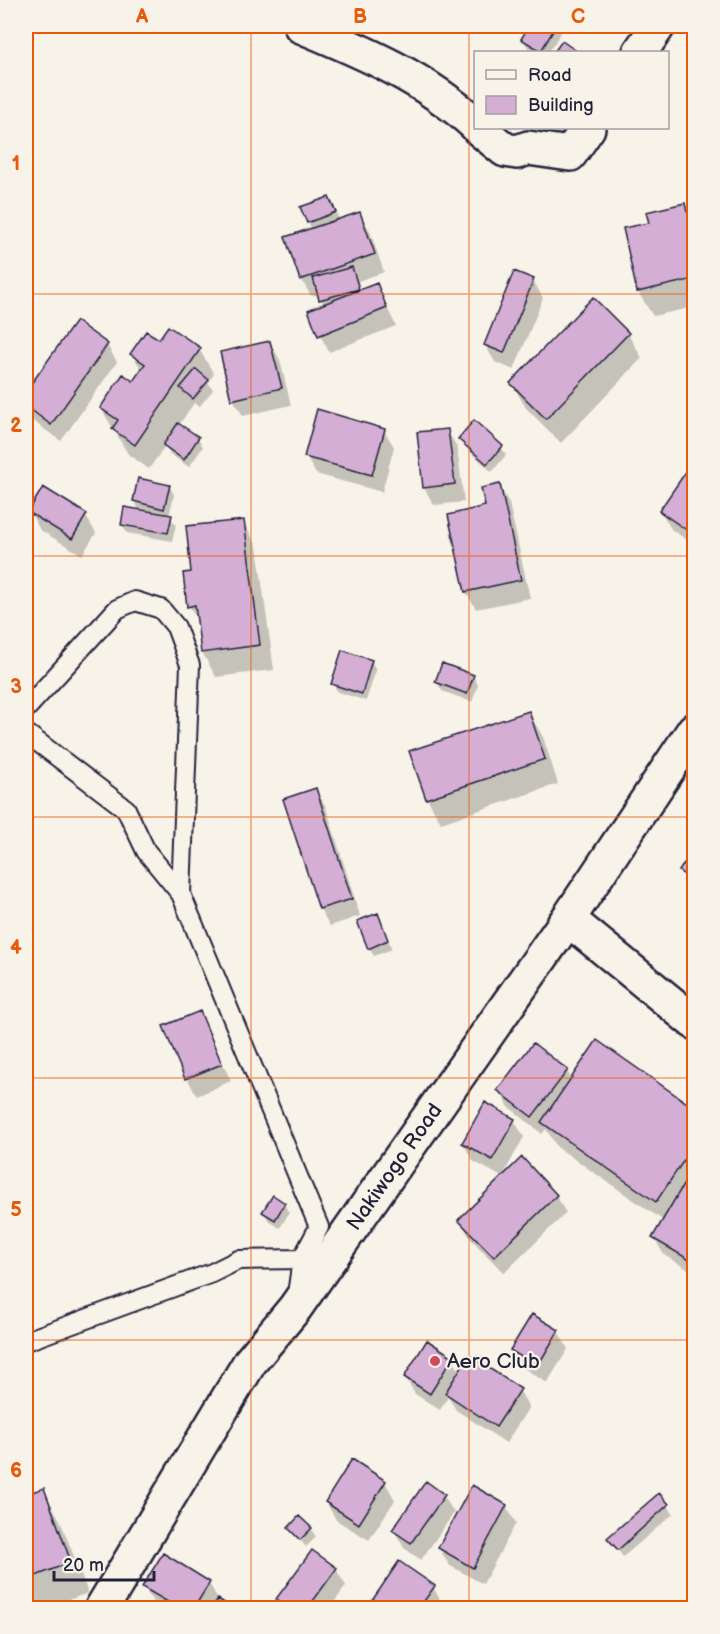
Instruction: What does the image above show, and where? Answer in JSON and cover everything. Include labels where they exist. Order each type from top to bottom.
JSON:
[{"type":"street","points":[[301,26],[413,77],[457,108],[474,123]]},
{"type":"street","points":[[641,51],[658,26]]},
{"type":"street","points":[[480,129],[505,150],[517,152],[528,148],[570,154],[587,129]]},
{"type":"street","name":"Nakiwogo Road","points":[[102,1608],[250,1362],[295,1308],[568,919],[694,730]]},
{"type":"street","points":[[568,919],[694,1022]]},
{"type":"lane","points":[[26,709],[117,609],[135,601],[161,609],[176,627],[190,665],[181,894]]},
{"type":"lane","points":[[26,733],[126,809],[146,851],[181,894],[319,1227],[302,1259],[295,1308]]},
{"type":"lane","points":[[26,1341],[212,1273],[238,1260],[302,1259]]},
{"type":"building","points":[[529,26],[556,26],[541,51],[521,39]]},
{"type":"building","points":[[562,41],[577,51],[555,51]]},
{"type":"building","points":[[329,197],[336,212],[307,223],[300,207]]},
{"type":"building","points":[[685,203],[687,212],[694,211],[694,279],[637,292],[623,228],[649,223],[646,212]]},
{"type":"building","points":[[360,212],[375,254],[300,280],[285,237]]},
{"type":"building","points":[[352,267],[359,289],[319,300],[313,278]]},
{"type":"building","points":[[514,271],[534,279],[504,353],[484,345]]},
{"type":"building","points":[[377,283],[387,308],[318,336],[308,310]]},
{"type":"building","points":[[593,297],[629,333],[546,419],[510,383]]},
{"type":"building","points":[[76,321],[108,344],[51,425],[26,406],[26,391]]},
{"type":"building","points":[[168,326],[201,348],[135,445],[112,429],[118,420],[100,408],[123,374],[133,381],[145,364],[130,354],[146,331],[159,339]]},
{"type":"building","points":[[270,341],[282,388],[231,400],[220,352]]},
{"type":"building","points":[[196,369],[209,380],[193,399],[180,388]]},
{"type":"building","points":[[317,409],[385,429],[372,475],[304,457]]},
{"type":"building","points":[[474,420],[503,446],[487,464],[458,439]]},
{"type":"building","points":[[178,423],[199,437],[184,460],[163,445]]},
{"type":"building","points":[[448,429],[455,484],[423,488],[417,432]]},
{"type":"building","points":[[694,460],[694,521],[688,531],[659,511]]},
{"type":"building","points":[[138,478],[170,485],[164,509],[133,501]]},
{"type":"building","points":[[500,484],[521,580],[465,592],[448,515],[485,506],[481,488]]},
{"type":"building","points":[[43,487],[87,514],[72,539],[28,512]]},
{"type":"building","points":[[124,507],[172,515],[168,533],[121,525]]},
{"type":"building","points":[[244,520],[260,645],[201,653],[195,605],[187,607],[183,573],[191,572],[186,526]]},
{"type":"building","points":[[342,650],[372,660],[362,694],[331,684]]},
{"type":"building","points":[[442,663],[474,675],[467,694],[435,682]]},
{"type":"building","points":[[529,711],[545,759],[426,799],[409,751]]},
{"type":"building","points":[[316,788],[352,899],[319,909],[283,799]]},
{"type":"building","points":[[694,848],[694,882],[679,871]]},
{"type":"building","points":[[378,913],[388,940],[368,949],[357,921]]},
{"type":"building","points":[[200,1011],[222,1064],[185,1079],[163,1026]]},
{"type":"building","points":[[597,1040],[694,1108],[694,1145],[656,1202],[541,1122]]},
{"type":"building","points":[[533,1043],[568,1070],[532,1117],[497,1090]]},
{"type":"building","points":[[485,1102],[515,1119],[492,1160],[462,1143]]},
{"type":"building","points":[[522,1157],[557,1195],[494,1257],[458,1220]]},
{"type":"building","points":[[689,1175],[694,1178],[693,1262],[652,1238]]},
{"type":"building","points":[[273,1195],[285,1203],[275,1220],[262,1212]]},
{"type":"building","points":[[532,1314],[559,1330],[537,1367],[510,1350]]},
{"type":"building","points":[[427,1340],[453,1357],[430,1394],[404,1377]]},
{"type":"building","points":[[469,1355],[521,1389],[496,1427],[445,1393]]},
{"type":"building","points":[[352,1459],[386,1481],[359,1524],[325,1502]]},
{"type":"building","points":[[426,1481],[445,1495],[411,1543],[392,1530]]},
{"type":"building","points":[[472,1485],[507,1505],[473,1568],[438,1548]]},
{"type":"building","points":[[44,1488],[71,1562],[26,1580],[26,1494]]},
{"type":"building","points":[[659,1493],[669,1504],[618,1550],[607,1538]]},
{"type":"building","points":[[299,1516],[312,1528],[300,1540],[288,1528]]},
{"type":"building","points":[[312,1550],[337,1568],[308,1608],[288,1608],[276,1599]]},
{"type":"building","points":[[163,1553],[210,1582],[194,1608],[178,1608],[142,1587]]},
{"type":"building","points":[[399,1561],[435,1586],[419,1608],[367,1608]]},
{"type":"building","points":[[218,1599],[233,1608],[212,1608]]},
{"type":"place","name":"Aero Club","points":[[435,1361]]}]
